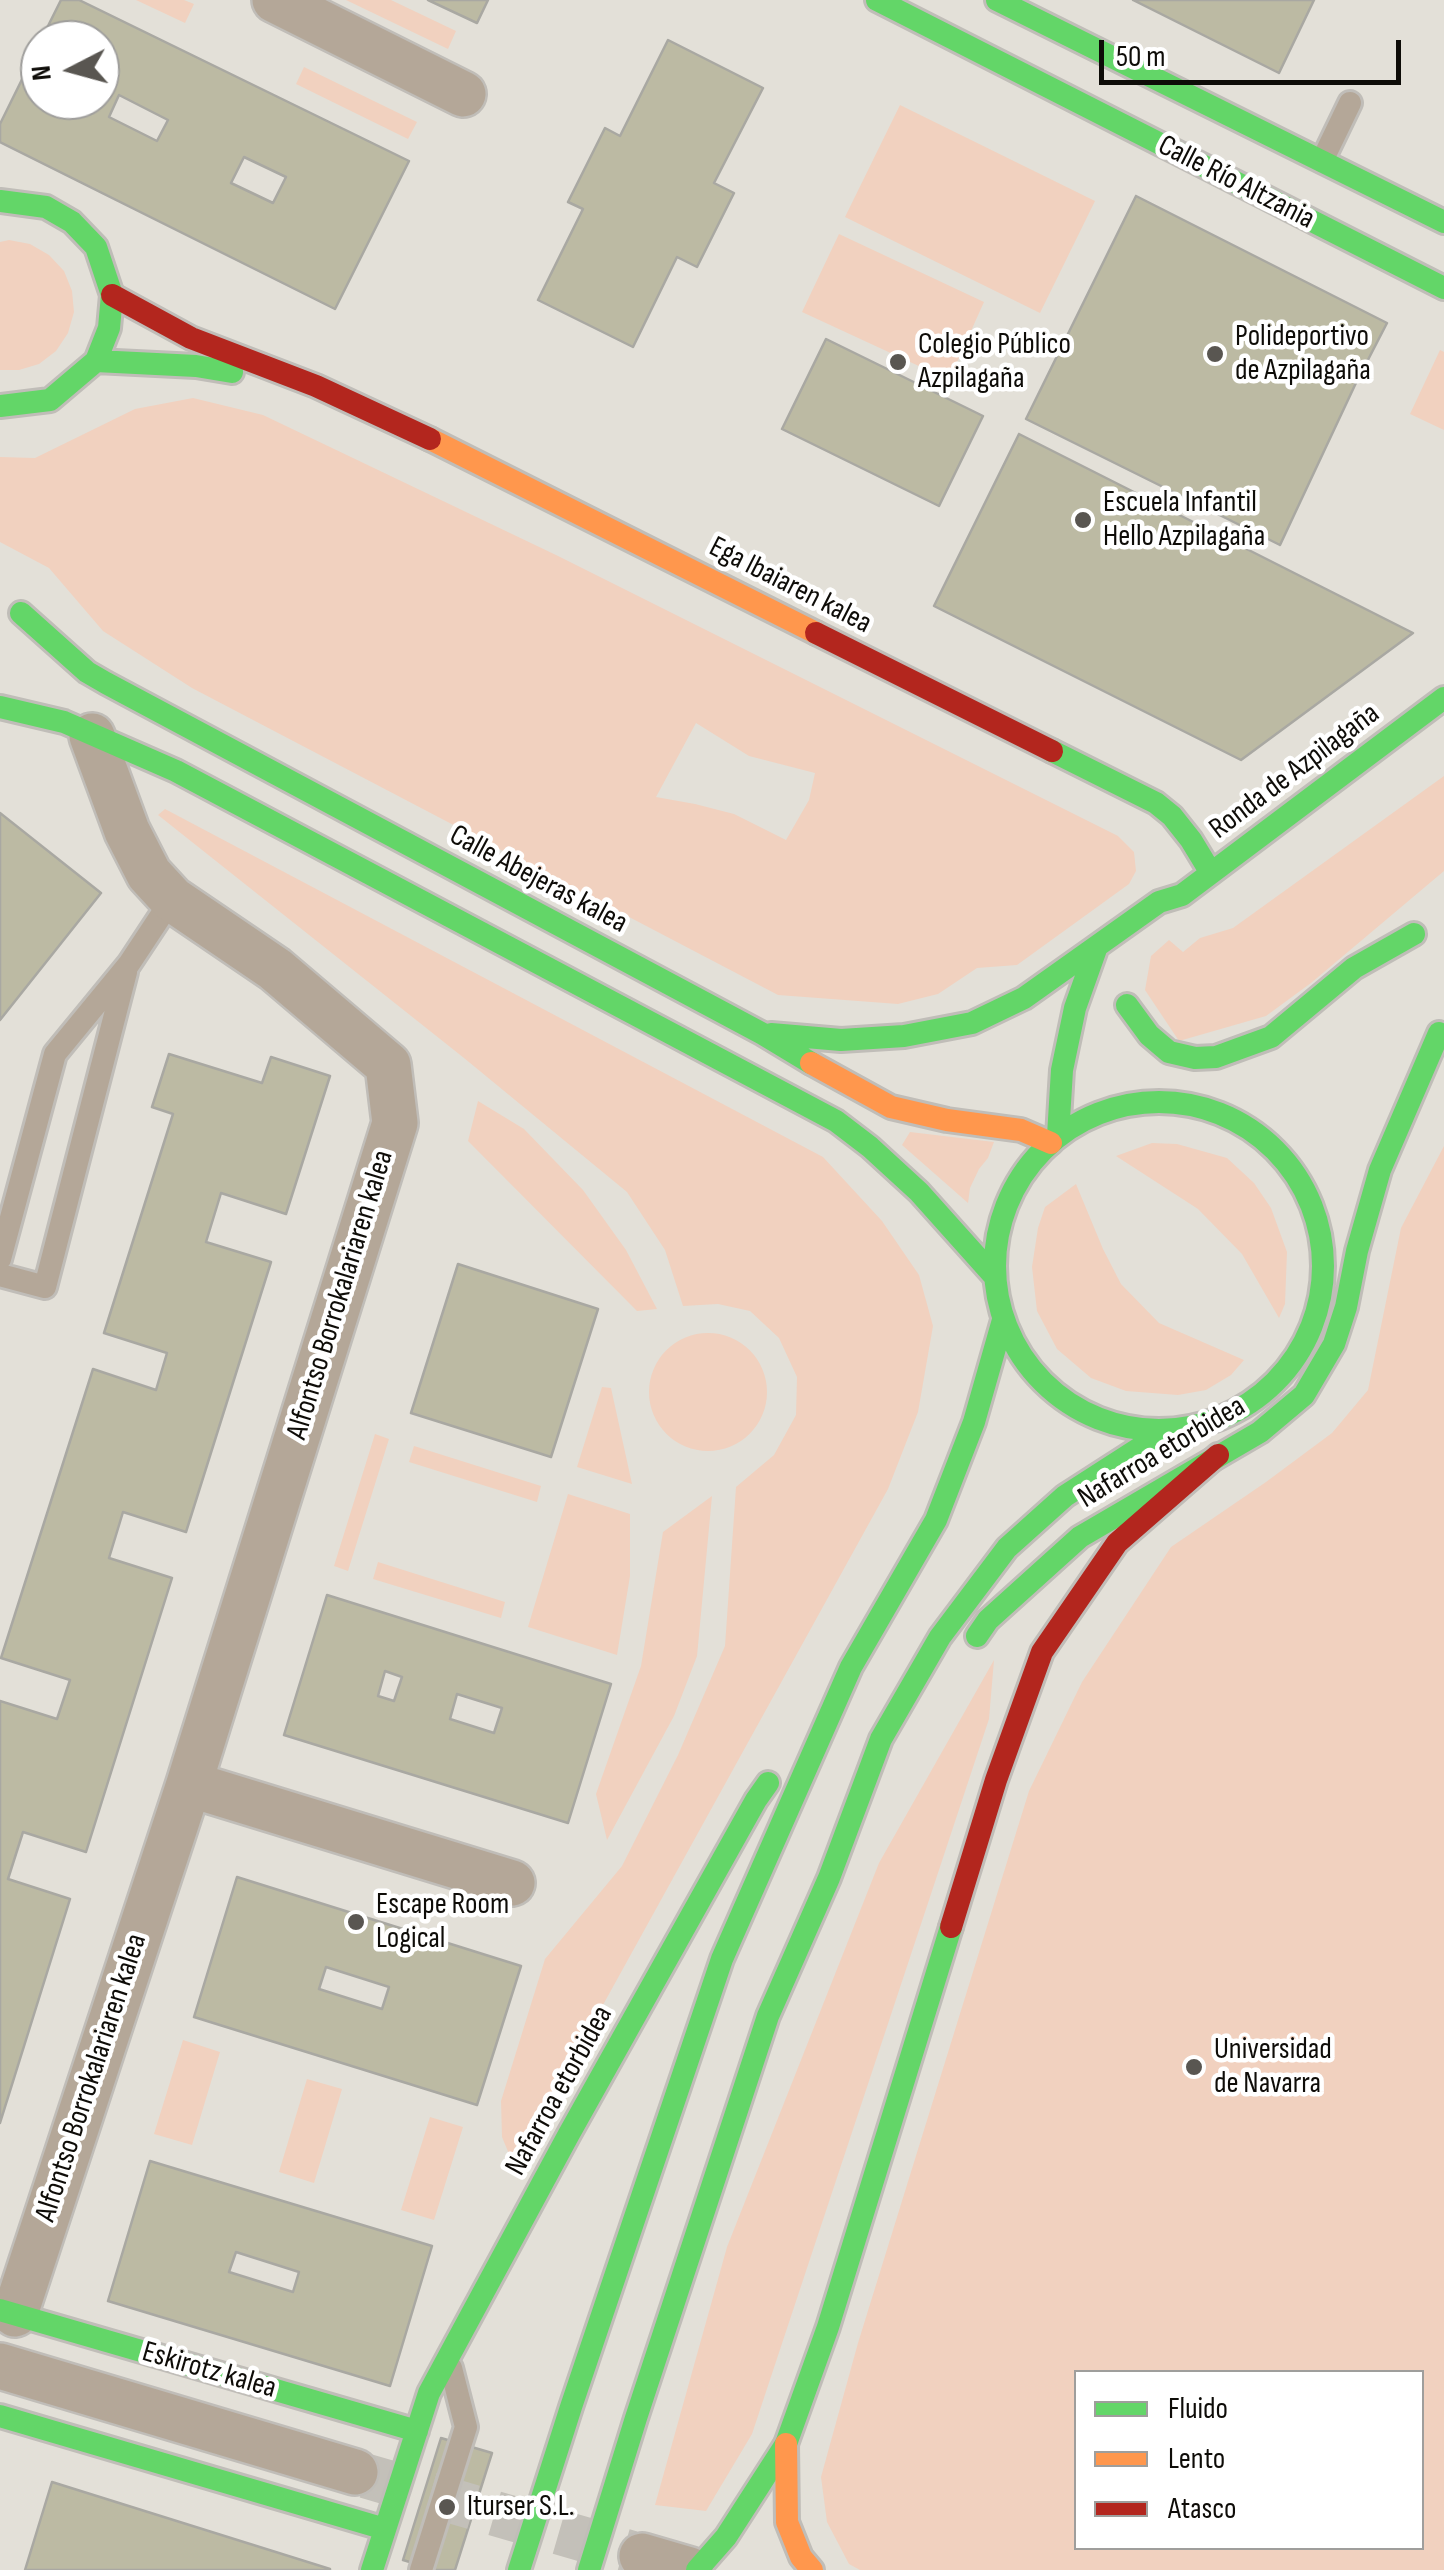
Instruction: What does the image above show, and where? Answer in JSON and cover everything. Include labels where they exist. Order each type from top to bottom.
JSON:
[{"type":"main road","name":"Calle Río Altzania","points":[[877,0],[1444,288]]},
{"type":"main road","name":"Calle Río Altzania","points":[[1019,11],[1444,222]]},
{"type":"main road","points":[[0,201],[46,207],[72,222],[96,247],[112,295],[109,328],[96,361],[50,400],[0,406]]},
{"type":"main road","name":"Ega Ibaiaren kalea","points":[[112,295],[191,338],[316,386],[422,436],[1156,803],[1191,840],[1211,873]]},
{"type":"main road","name":"Ega Ibaiaren kalea","points":[[96,361],[196,366],[316,386]]},
{"type":"main road","name":"Calle Abejeras kalea","points":[[27,652],[27,633],[14,604],[87,672],[763,1034],[891,1108],[1020,1130],[1054,1140]]},
{"type":"main road","name":"Ronda de Azpilagaña","points":[[763,1034],[841,1040],[904,1036],[972,1023],[1024,998],[1159,902],[1182,895],[1444,698]]},
{"type":"main road","points":[[3,699],[176,771],[836,1121],[870,1146],[919,1192],[995,1277]]},
{"type":"main road","name":"Ronda de Azpilagaña","points":[[1158,931],[1171,917],[1182,895]]},
{"type":"main road","points":[[1278,1058],[1328,1017],[1434,916]]},
{"type":"main road","points":[[1127,1005],[1160,1046],[1182,1056],[1216,1057],[1271,1036],[1354,968],[1414,934]]},
{"type":"main road","points":[[1054,1140],[1062,1070],[1075,1008],[1096,949]]},
{"type":"main road","points":[[1128,981],[1127,1005],[1133,1035],[1151,1068],[1180,1102],[1238,1122],[1281,1155],[1310,1200],[1323,1253]]},
{"type":"main road","name":"Nafarroa etorbidea","points":[[1401,1072],[1441,1030]]},
{"type":"main road","name":"Nafarroa etorbidea","points":[[966,1649],[988,1620],[1080,1537],[1260,1432],[1304,1395],[1334,1344],[1380,1170],[1441,1030]]},
{"type":"main road","points":[[1223,1088],[1180,1102],[1131,1104],[1093,1115],[1054,1140],[1022,1175],[1000,1224],[995,1277],[1003,1320],[1027,1364],[1062,1400],[1101,1420],[1133,1430],[1201,1426],[1247,1406],[1283,1375],[1309,1338],[1320,1301],[1323,1253],[1337,1216]]},
{"type":"main road","name":"Nafarroa etorbidea","points":[[519,2570],[722,1959],[852,1667],[936,1520],[974,1422],[1003,1320]]},
{"type":"main road","name":"Nafarroa etorbidea","points":[[589,2570],[768,2016],[829,1878],[880,1738],[940,1636],[1007,1548],[1065,1496],[1166,1431]]},
{"type":"main road","points":[[694,2570],[726,2537],[786,2444],[828,2327],[996,1780],[1042,1652],[1118,1543],[1218,1455]]},
{"type":"main road","name":"Nafarroa etorbidea","points":[[372,2570],[429,2393],[756,1800],[852,1667]]},
{"type":"main road","name":"Nafarroa etorbidea","points":[[829,1878],[934,1694]]},
{"type":"main road","name":"Eskirotz kalea","points":[[8,2312],[418,2431]]},
{"type":"main road","points":[[0,2416],[385,2529]]},
{"type":"main road","points":[[786,2444],[788,2522],[801,2556],[812,2570]]},
{"type":"street","points":[[275,0],[462,94]]},
{"type":"street","points":[[981,54],[986,26],[995,14],[1019,11],[1048,50],[1028,78]]},
{"type":"street","name":"Alfontso Borrokalariaren kalea","points":[[8,2312],[189,1784],[395,1123],[388,1065],[275,968],[172,898],[149,874],[128,832],[92,736]]},
{"type":"street","points":[[128,832],[130,805],[152,762]]},
{"type":"street","points":[[189,1784],[512,1882]]},
{"type":"street","name":"Eskirotz kalea","points":[[0,2366],[355,2472]]},
{"type":"street","points":[[642,2556],[694,2570]]},
{"type":"lane","name":"Calle Río Altzania","points":[[1322,161],[1350,103]]},
{"type":"lane","points":[[0,1259],[55,1054],[128,964],[172,898]]},
{"type":"lane","points":[[0,1275],[44,1287],[128,964]]},
{"type":"lane","points":[[421,2570],[466,2426],[449,2360]]},
{"type":"shaded area","points":[[136,0],[184,0],[194,4],[185,23]]},
{"type":"shaded area","points":[[346,0],[391,0],[456,31],[448,49]]},
{"type":"shaded area","points":[[304,67],[417,122],[408,139],[296,84]]},
{"type":"shaded area","points":[[900,105],[1095,201],[1040,313],[845,217]]},
{"type":"shaded area","points":[[839,234],[984,302],[949,380],[802,312]]},
{"type":"shaded area","points":[[0,242],[30,244],[49,255],[64,271],[72,291],[74,312],[68,333],[56,351],[39,364],[19,370],[0,370]]},
{"type":"shaded area","points":[[1440,350],[1444,352],[1444,430],[1410,414]]},
{"type":"shaded area","points":[[193,398],[263,415],[556,555],[1118,836],[1134,852],[1136,871],[1129,884],[1017,965],[977,968],[938,994],[898,1004],[778,995],[192,688],[103,631],[49,568],[0,542],[0,457],[35,458],[135,409]],"holes":[[[696,723],[749,756],[815,773],[809,800],[786,840],[734,814],[656,797]]]},
{"type":"shaded area","points":[[1444,776],[1444,871],[1266,1016],[1179,1041],[1145,990],[1151,956],[1169,940],[1183,952],[1200,938],[1233,928]]},
{"type":"shaded area","points":[[165,809],[823,1157],[882,1221],[919,1275],[933,1326],[918,1412],[888,1489],[514,2166],[502,2137],[501,2101],[545,1959],[622,1866],[678,1755],[725,1646],[736,1487],[774,1455],[796,1415],[797,1377],[779,1338],[750,1311],[718,1304],[683,1306],[665,1250],[627,1192],[158,815]]},
{"type":"shaded area","points":[[478,1101],[524,1129],[583,1190],[626,1250],[657,1309],[637,1311],[468,1141]]},
{"type":"shaded area","points":[[910,1132],[994,1142],[970,1188],[968,1203],[902,1145]]},
{"type":"shaded area","points":[[1152,1143],[1177,1144],[1227,1158],[1254,1183],[1271,1208],[1287,1252],[1285,1304],[1279,1318],[1242,1254],[1198,1209],[1116,1156]]},
{"type":"shaded area","name":"Universidad de Navarra","points":[[1444,1146],[1444,2570],[860,2570],[849,2564],[827,2522],[821,2477],[858,2343],[1029,1791],[1082,1682],[1171,1547],[1332,1433],[1368,1390],[1401,1228]]},
{"type":"shaded area","points":[[1076,1184],[1121,1284],[1159,1323],[1244,1360],[1231,1375],[1206,1390],[1178,1395],[1126,1391],[1091,1378],[1057,1349],[1037,1311],[1032,1267],[1045,1207]]},
{"type":"shaded area","points":[[708,1333],[731,1337],[750,1350],[763,1369],[767,1392],[763,1415],[750,1434],[731,1447],[708,1451],[685,1447],[666,1434],[653,1415],[649,1392],[653,1369],[666,1350],[685,1337]]},
{"type":"shaded area","points":[[602,1387],[611,1388],[632,1484],[577,1467]]},
{"type":"shaded area","points":[[375,1434],[389,1439],[348,1571],[334,1566]]},
{"type":"shaded area","points":[[414,1446],[541,1486],[537,1502],[409,1462]]},
{"type":"shaded area","points":[[568,1494],[630,1514],[630,1576],[617,1655],[528,1627]]},
{"type":"shaded area","points":[[712,1496],[697,1656],[674,1716],[607,1840],[596,1794],[641,1666],[663,1532]]},
{"type":"shaded area","points":[[378,1562],[505,1602],[501,1618],[373,1579]]},
{"type":"shaded area","points":[[994,1660],[989,1719],[752,2434],[706,2511],[655,2505],[727,2247],[879,1863]]},
{"type":"shaded area","points":[[183,2040],[220,2052],[192,2145],[154,2134]]},
{"type":"shaded area","points":[[307,2079],[342,2089],[314,2183],[279,2172]]},
{"type":"shaded area","points":[[430,2117],[463,2127],[434,2220],[401,2210]]},
{"type":"building","points":[[61,0],[79,0],[120,20],[51,20]]},
{"type":"building","points":[[428,0],[488,0],[477,23]]},
{"type":"building","points":[[1133,0],[1314,0],[1279,73]]},
{"type":"building","points":[[120,20],[409,161],[335,309],[0,142],[0,124],[20,84],[20,120],[115,120],[157,141],[168,120],[120,96]],"holes":[[[244,157],[286,177],[273,203],[231,183]]]},
{"type":"building","points":[[668,40],[763,88],[714,183],[734,193],[697,267],[677,257],[633,347],[538,300],[583,209],[568,202],[605,128],[620,136]]},
{"type":"building","name":"Polideportivo de Azpilagaña","points":[[1136,196],[1387,323],[1280,545],[1026,419]]},
{"type":"building","points":[[826,339],[983,416],[939,506],[782,429]]},
{"type":"building","name":"Escuela Infantil Hello Azpilagaña","points":[[1019,434],[1413,633],[1241,760],[934,606]]},
{"type":"building","points":[[0,813],[101,893],[0,1020]]},
{"type":"building","points":[[169,1054],[262,1083],[271,1057],[330,1076],[286,1214],[221,1193],[206,1242],[271,1262],[186,1532],[123,1512],[109,1558],[172,1578],[86,1852],[23,1832],[8,1879],[70,1899],[0,2123],[0,1701],[57,1719],[70,1680],[1,1658],[93,1369],[156,1390],[167,1353],[104,1333],[173,1114],[152,1107]]},
{"type":"building","points":[[458,1264],[598,1309],[551,1457],[411,1413]]},
{"type":"building","points":[[327,1595],[611,1684],[568,1823],[284,1735]],"holes":[[[385,1671],[402,1677],[394,1701],[378,1696]],[[457,1694],[502,1708],[494,1733],[450,1719]]]},
{"type":"building","points":[[237,1877],[521,1966],[477,2105],[194,2017]],"holes":[[[326,1967],[389,1987],[382,2009],[319,1989]]]},
{"type":"building","points":[[150,2161],[432,2246],[390,2386],[108,2301]],"holes":[[[236,2252],[299,2272],[293,2292],[229,2272]]]},
{"type":"building","name":"Iturser S.L.","points":[[441,2438],[492,2453],[455,2570],[436,2570],[403,2560]]},
{"type":"building","points":[[52,2482],[330,2569],[330,2570],[25,2570]]},
{"type":"tunnel","points":[[366,2476],[631,2553]]},
{"type":"traffic: fast","points":[[877,0],[1444,288]]},
{"type":"traffic: fast","points":[[997,0],[1444,222]]},
{"type":"traffic: fast","points":[[0,201],[46,207],[72,222],[96,247],[112,295],[109,328],[96,361],[50,400],[0,406]]},
{"type":"traffic: fast","points":[[96,361],[196,366],[232,372]]},
{"type":"traffic: fast","points":[[21,613],[87,672],[106,683],[811,1063]]},
{"type":"traffic: fast","points":[[771,1034],[841,1040],[904,1036],[972,1023],[1024,998],[1159,902],[1182,895],[1444,698]]},
{"type":"traffic: fast","points":[[0,707],[64,722],[176,771],[836,1121],[919,1192],[995,1277]]},
{"type":"traffic: fast","points":[[1052,751],[1156,803],[1191,840],[1211,873]]},
{"type":"traffic: fast","points":[[1127,1005],[1149,1035],[1169,1052],[1195,1058],[1216,1057],[1271,1037],[1354,968],[1414,934]]},
{"type":"traffic: fast","points":[[1058,1136],[1062,1070],[1075,1008],[1096,949]]},
{"type":"traffic: fast","points":[[977,1636],[988,1620],[1080,1537],[1260,1432],[1304,1395],[1334,1344],[1380,1170],[1439,1033]]},
{"type":"traffic: fast","points":[[1159,1102],[1191,1105],[1222,1115],[1275,1150],[1310,1203],[1320,1234],[1323,1266],[1320,1298],[1310,1329],[1275,1382],[1222,1417],[1191,1427],[1159,1430],[1127,1427],[1096,1417],[1043,1382],[1008,1329],[998,1298],[995,1266],[998,1234],[1008,1203],[1043,1150],[1096,1115],[1127,1105],[1159,1102]]},
{"type":"traffic: fast","points":[[519,2570],[722,1959],[851,1667],[936,1520],[974,1422],[1003,1320]]},
{"type":"traffic: fast","points":[[589,2570],[768,2016],[829,1878],[881,1739],[940,1637],[1007,1548],[1065,1496],[1166,1431]]},
{"type":"traffic: fast","points":[[372,2570],[429,2393],[569,2134],[768,1783]]},
{"type":"traffic: fast","points":[[697,2570],[726,2537],[786,2444],[828,2327],[951,1927]]},
{"type":"traffic: fast","points":[[0,2310],[417,2431]]},
{"type":"traffic: fast","points":[[0,2416],[385,2529]]},
{"type":"traffic: slow","points":[[430,439],[816,633]]},
{"type":"traffic: slow","points":[[811,1063],[891,1107],[947,1120],[1021,1130],[1051,1143]]},
{"type":"traffic: slow","points":[[786,2444],[787,2522],[801,2557],[812,2570]]},
{"type":"traffic: jam","points":[[112,295],[191,338],[316,386],[430,439]]},
{"type":"traffic: jam","points":[[816,633],[1052,751]]},
{"type":"traffic: jam","points":[[951,1927],[996,1780],[1042,1652],[1117,1543],[1218,1455]]},
{"type":"place","name":"Polideportivo de Azpilagaña","points":[[1215,354]]},
{"type":"place","name":"Colegio Público Azpilagaña","points":[[898,362]]},
{"type":"place","name":"Escuela Infantil Hello Azpilagaña","points":[[1083,520]]},
{"type":"place","name":"Escape Room Logical","points":[[356,1922]]},
{"type":"place","name":"Universidad de Navarra","points":[[1194,2067]]},
{"type":"place","name":"Iturser S.L.","points":[[447,2507]]}]
